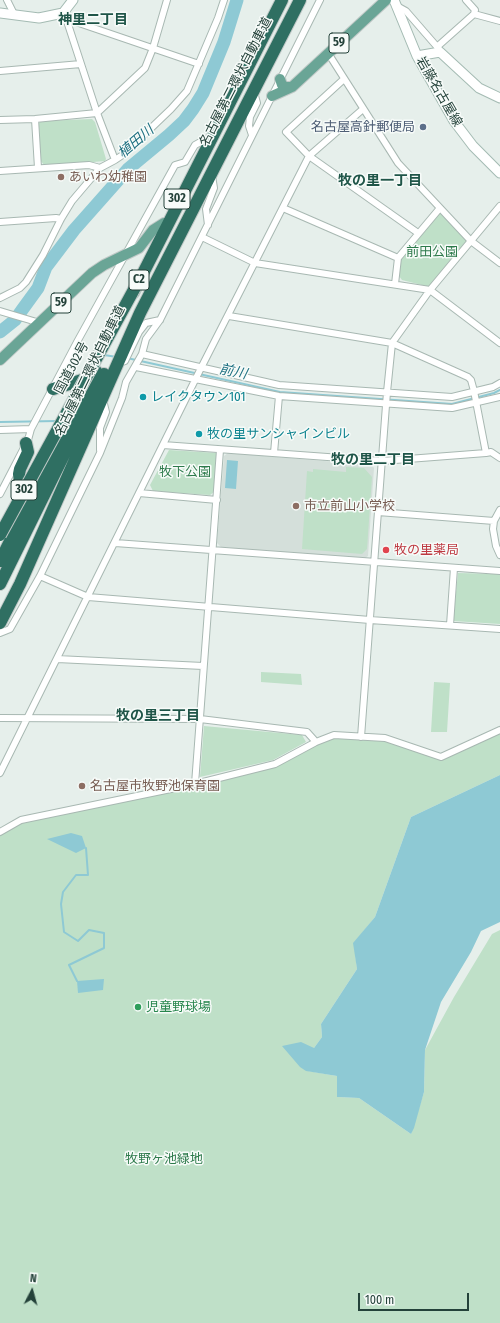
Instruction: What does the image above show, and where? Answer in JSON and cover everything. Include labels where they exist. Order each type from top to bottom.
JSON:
[{"type":"highway","name":"国道302号","points":[[0,535],[164,223],[276,0]]},
{"type":"highway","name":"名古屋第二環状自動車道","points":[[0,584],[142,286],[282,0]]},
{"type":"highway","name":"名古屋第二環状自動車道","points":[[0,561],[107,350],[293,0]]},
{"type":"highway","name":"302","points":[[0,623],[20,584],[102,397],[135,333],[140,313],[300,0]]},
{"type":"highway","points":[[0,535],[142,286]]},
{"type":"highway","points":[[0,608],[39,530],[142,286]]},
{"type":"highway","points":[[53,389],[82,380]]},
{"type":"highway","points":[[22,494],[19,474],[28,452],[26,443]]},
{"type":"main road","points":[[0,13],[40,18],[63,13],[65,15],[73,0]]},
{"type":"main road","name":"59","points":[[272,96],[292,87],[386,0]]},
{"type":"main road","name":"岩藤名古屋線","points":[[395,3],[417,56],[454,121],[473,146],[500,173]]},
{"type":"main road","points":[[417,56],[439,49],[479,88],[500,98]]},
{"type":"main road","points":[[280,79],[282,85],[292,87]]},
{"type":"main road","name":"59","points":[[0,360],[35,321],[92,273],[104,265],[139,248],[153,230],[164,223]]},
{"type":"street","points":[[7,0],[14,14]]},
{"type":"street","points":[[0,120],[35,119],[98,113],[145,68],[168,0]]},
{"type":"street","points":[[0,298],[20,288],[26,282],[43,255],[72,201],[100,168],[124,154],[166,114],[187,91],[218,18],[224,0]]},
{"type":"street","points":[[0,633],[10,629],[40,576],[100,453],[122,398],[126,382],[142,355],[146,339],[160,320],[320,0]]},
{"type":"street","points":[[395,3],[406,11],[439,49],[474,14],[475,10],[466,0]]},
{"type":"street","points":[[474,14],[500,21]]},
{"type":"street","points":[[65,15],[199,64]]},
{"type":"street","points":[[65,15],[98,113],[116,160]]},
{"type":"street","points":[[328,53],[398,163],[471,241],[500,263]]},
{"type":"street","points":[[0,71],[81,64]]},
{"type":"street","points":[[344,79],[286,132],[309,156],[418,233]]},
{"type":"street","points":[[252,135],[249,126],[250,117],[257,103],[254,90]]},
{"type":"street","points":[[0,773],[196,378],[229,316],[309,156],[363,109]]},
{"type":"street","points":[[35,119],[38,168]]},
{"type":"street","points":[[0,494],[26,443],[31,429],[175,165],[185,162],[195,145],[206,139]]},
{"type":"street","points":[[0,171],[89,165],[100,168]]},
{"type":"street","points":[[208,225],[206,209],[214,188],[212,172]]},
{"type":"street","points":[[361,737],[386,403],[392,343],[430,290],[500,206]]},
{"type":"street","points":[[283,208],[398,258]]},
{"type":"street","points":[[395,284],[398,258],[440,208]]},
{"type":"street","points":[[0,222],[56,218],[61,219]]},
{"type":"street","points":[[202,237],[255,263],[430,290],[500,343]]},
{"type":"street","points":[[104,265],[116,274]]},
{"type":"street","points":[[3,312],[35,321]]},
{"type":"street","points":[[229,316],[392,343],[468,377],[471,380],[474,392],[486,453]]},
{"type":"street","points":[[135,333],[146,323],[160,320]]},
{"type":"street","points":[[142,355],[279,385],[452,397],[494,387],[500,383]]},
{"type":"street","points":[[137,365],[279,396],[452,408],[500,397]]},
{"type":"street","points":[[274,453],[279,396]]},
{"type":"street","points":[[100,453],[100,428],[106,412],[102,397]]},
{"type":"street","points":[[0,430],[31,429]]},
{"type":"street","points":[[163,445],[382,462],[491,452],[500,458]]},
{"type":"street","points":[[195,784],[220,450]]},
{"type":"street","points":[[139,493],[216,500]]},
{"type":"street","points":[[500,510],[494,521],[493,529],[496,546],[500,555]]},
{"type":"street","points":[[378,512],[494,521]]},
{"type":"street","points":[[114,543],[500,571]]},
{"type":"street","points":[[450,625],[454,568]]},
{"type":"street","points":[[40,576],[88,597],[500,629]]},
{"type":"street","points":[[57,659],[203,666]]},
{"type":"street","points":[[0,718],[200,720],[307,732],[316,742]]},
{"type":"street","points":[[0,832],[21,820],[195,784],[275,764],[316,742],[334,735],[385,738],[441,757],[500,730]]},
{"type":"shaded area","name":"市立前山小学校","points":[[228,453],[372,465],[374,468],[368,556],[364,559],[221,547],[217,543],[224,456]]},
{"type":"green space","points":[[92,119],[95,122],[106,159],[105,161],[45,166],[40,160],[37,125],[41,121]]},
{"type":"green space","name":"前田公園","points":[[440,211],[467,241],[430,287],[402,280],[399,276],[401,258]]},
{"type":"green space","name":"牧下公園","points":[[169,450],[217,453],[214,492],[210,495],[153,491],[150,485]]},
{"type":"green space","points":[[346,467],[364,468],[372,477],[367,549],[362,554],[302,549],[307,471],[313,472],[313,469],[346,472]]},
{"type":"green space","points":[[458,573],[500,574],[500,624],[453,621]]},
{"type":"green space","points":[[261,672],[301,674],[302,685],[261,682]]},
{"type":"green space","points":[[434,682],[450,683],[447,732],[431,732]]},
{"type":"green space","points":[[204,726],[302,735],[306,742],[273,760],[200,777]]},
{"type":"green space","name":"牧野ヶ池緑地","points":[[500,730],[500,775],[411,817],[375,917],[354,943],[357,969],[321,1024],[322,1037],[314,1048],[308,1071],[337,1076],[337,1097],[359,1098],[411,1134],[424,1092],[425,1050],[454,997],[492,934],[500,930],[500,1323],[0,1323],[0,832],[21,820],[275,764],[334,735],[385,738],[441,757]]},
{"type":"water","points":[[227,460],[238,461],[236,489],[225,488]]},
{"type":"water","points":[[500,775],[500,922],[481,931],[471,952],[441,1002],[425,1050],[424,1092],[411,1134],[359,1098],[337,1097],[337,1076],[306,1071],[300,1067],[282,1046],[301,1042],[314,1048],[322,1037],[321,1024],[357,969],[353,943],[375,917],[411,817]]},
{"type":"water","points":[[71,833],[82,836],[86,848],[76,853],[47,839]]},
{"type":"water","points":[[104,979],[103,990],[78,993],[77,981]]},
{"type":"waterway","name":"植田川","points":[[0,332],[15,320],[38,288],[46,267],[74,230],[128,169],[169,135],[184,121],[193,109],[203,93],[224,42],[237,0]]},
{"type":"waterway","name":"前川","points":[[104,355],[117,357]]},
{"type":"waterway","name":"前川","points":[[127,358],[280,392],[452,404],[500,390]]},
{"type":"waterway","name":"前川","points":[[0,422],[57,421]]},
{"type":"waterway","points":[[77,981],[69,965],[104,948],[104,933],[89,930],[78,941],[64,932],[61,904],[63,892],[76,875],[88,875],[86,848]]},
{"type":"place","name":"名古屋高針郵便局","points":[[423,127]]},
{"type":"place","name":"あいわ幼稚園","points":[[61,177]]},
{"type":"place","name":"レイクタウン101","points":[[143,397]]},
{"type":"place","name":"牧の里サンシャインビル","points":[[199,434]]},
{"type":"place","name":"市立前山小学校","points":[[296,506]]},
{"type":"place","name":"牧の里薬局","points":[[386,550]]},
{"type":"place","name":"名古屋市牧野池保育園","points":[[82,786]]},
{"type":"place","name":"児童野球場","points":[[138,1007]]},
{"type":"district","name":"神里二丁目","points":[[93,20]]},
{"type":"district","name":"牧の里一丁目","points":[[380,181]]},
{"type":"district","name":"牧の里二丁目","points":[[373,460]]},
{"type":"district","name":"牧の里三丁目","points":[[158,716]]}]
